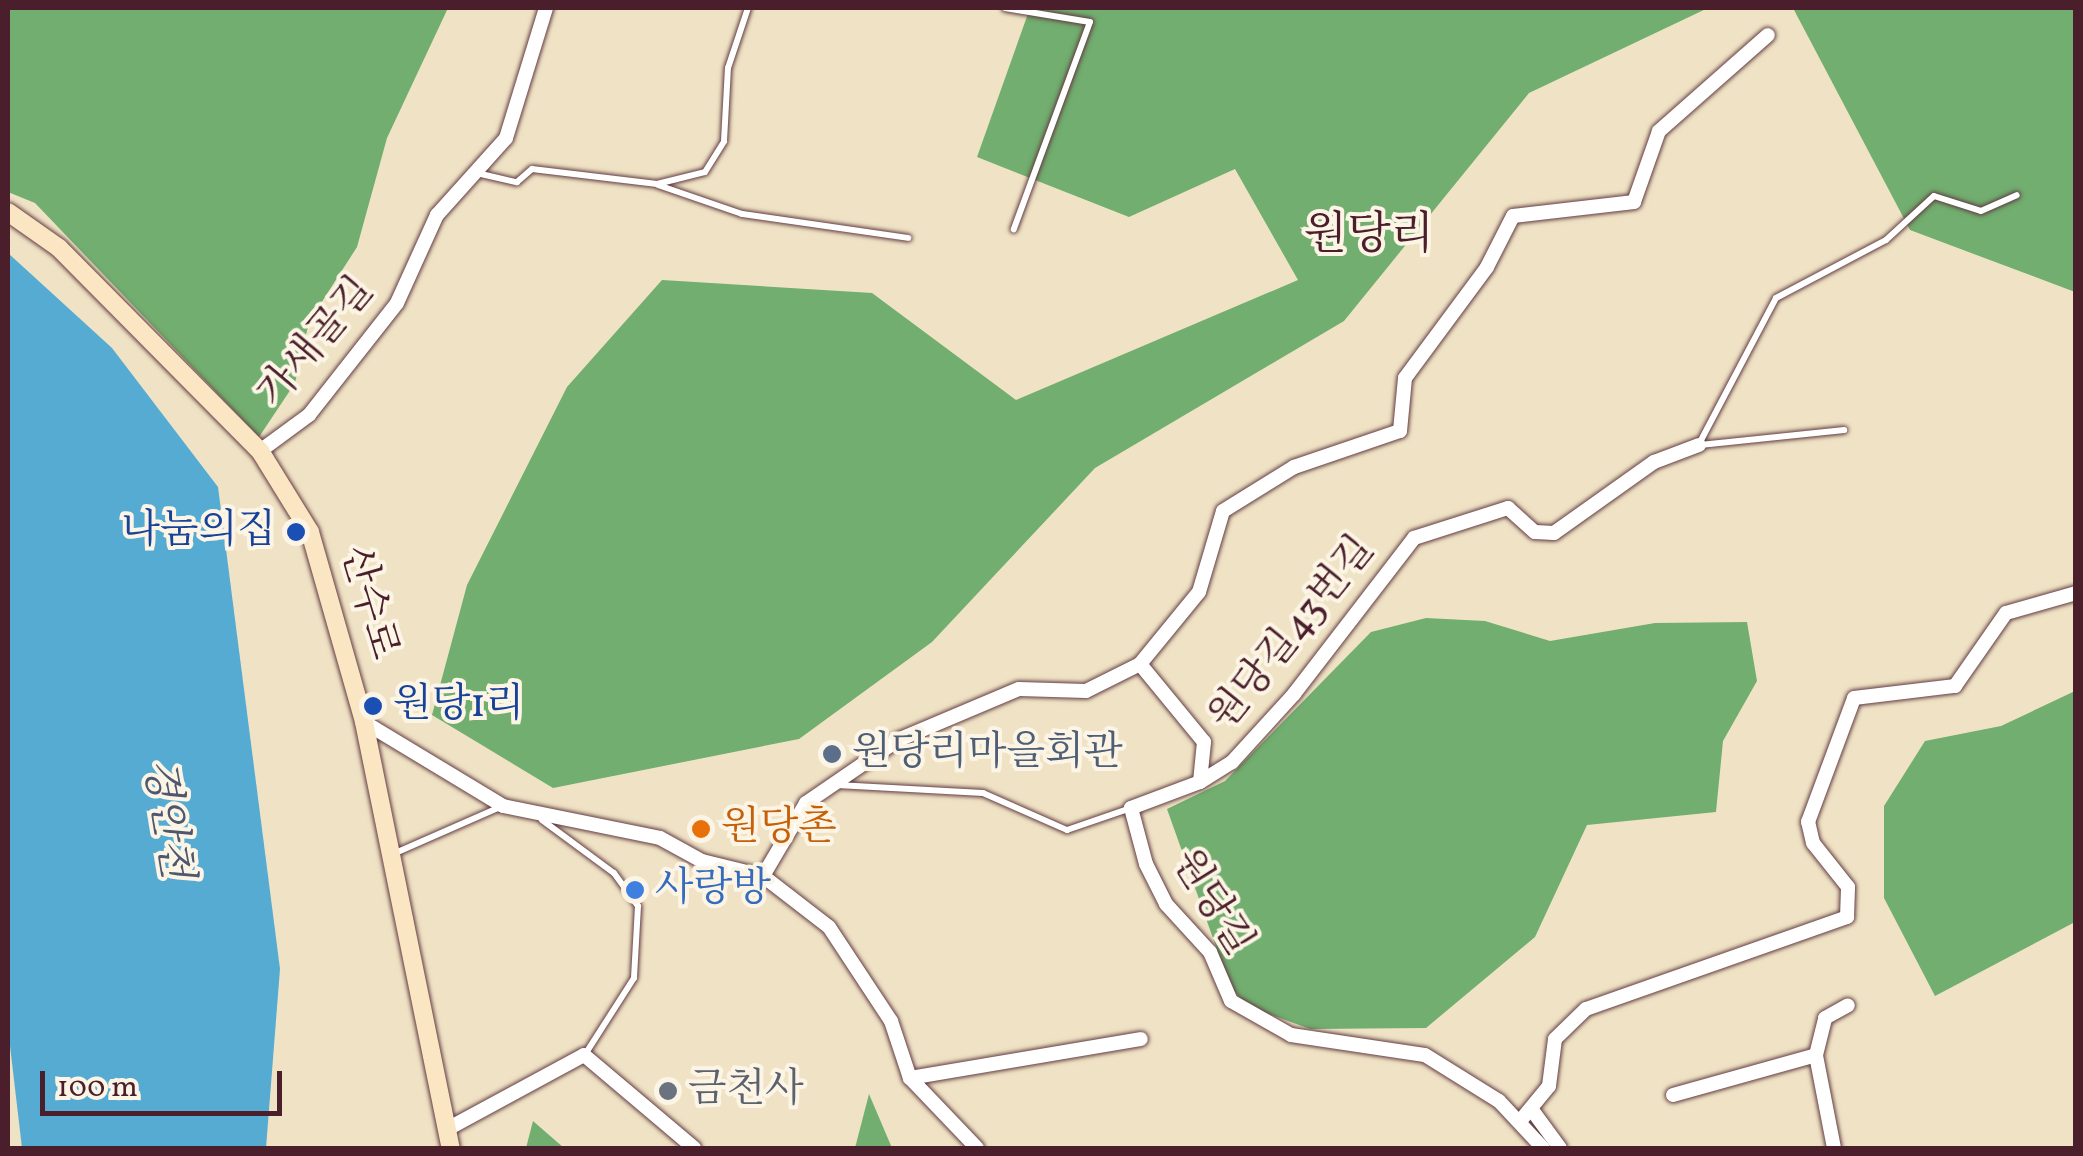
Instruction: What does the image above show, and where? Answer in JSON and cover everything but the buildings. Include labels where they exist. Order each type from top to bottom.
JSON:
[{"type":"main road","name":"산수로","points":[[8,212],[59,248],[260,450],[322,563],[364,722],[451,1127],[452,1148]]},
{"type":"street","name":"가새골길","points":[[260,450],[310,415],[397,303],[437,216],[481,174],[518,116],[546,8]]},
{"type":"street","points":[[763,876],[793,819],[826,785],[926,725],[1033,686],[1086,691],[1140,664],[1199,592],[1223,511],[1294,468],[1400,431],[1406,378],[1487,267],[1513,216],[1592,214],[1634,202],[1659,132],[1768,34]]},
{"type":"street","name":"원당길43번길","points":[[1200,782],[1232,762],[1294,694],[1414,538],[1508,508],[1536,532],[1554,533],[1654,462],[1699,446]]},
{"type":"street","points":[[1560,1148],[1526,1115],[1549,1086],[1555,1039],[1586,1009],[1847,916],[1848,887],[1813,843],[1808,822],[1854,698],[1955,686],[2006,613],[2076,594]]},
{"type":"street","name":"원당길","points":[[1140,664],[1194,720],[1204,742],[1200,782],[1131,808],[1154,885],[1210,952],[1239,1010],[1291,1035],[1406,1048],[1526,1115],[1543,1148]]},
{"type":"street","points":[[364,722],[504,806],[542,820],[643,834],[763,876],[829,927],[892,1021],[910,1078],[978,1148]]},
{"type":"street","points":[[1834,1148],[1816,1055],[1825,1018],[1848,1005]]},
{"type":"street","points":[[910,1078],[1141,1039]]},
{"type":"street","points":[[451,1127],[584,1055],[694,1148]]},
{"type":"street","points":[[1673,1095],[1816,1055]]},
{"type":"lane","points":[[657,184],[687,180],[717,159],[728,68],[748,8]]},
{"type":"lane","points":[[1005,8],[1090,22],[1014,229]]},
{"type":"lane","points":[[481,174],[517,182],[545,169],[657,184],[742,214],[908,238]]},
{"type":"lane","points":[[1699,446],[1776,298],[1886,240],[1934,196],[1981,211],[2017,195]]},
{"type":"lane","points":[[1699,446],[1844,430]]},
{"type":"lane","points":[[826,785],[984,793],[1067,830],[1131,808]]},
{"type":"lane","points":[[392,854],[504,806]]},
{"type":"lane","points":[[542,820],[614,872],[638,906],[634,978],[584,1055]]},
{"type":"green space","points":[[8,8],[448,8],[387,138],[357,247],[309,322],[295,383],[259,437],[35,203],[8,192]]},
{"type":"green space","points":[[1030,8],[1708,8],[1529,93],[1344,321],[1095,468],[932,642],[799,739],[553,788],[432,715],[467,585],[567,387],[662,280],[872,293],[1016,400],[1298,280],[1235,169],[1129,217],[977,157]]},
{"type":"green space","points":[[1793,8],[2075,8],[2075,292],[1910,230]]},
{"type":"green space","points":[[1426,618],[1485,621],[1550,641],[1655,623],[1747,622],[1757,681],[1723,741],[1716,812],[1587,825],[1535,937],[1426,1028],[1310,1029],[1247,1006],[1230,986],[1167,809],[1225,781],[1371,632]]},
{"type":"green space","points":[[2075,691],[2075,922],[1935,996],[1884,898],[1884,806],[1925,741],[2001,726]]},
{"type":"green space","points":[[869,1094],[892,1148],[855,1148]]},
{"type":"green space","points":[[533,1121],[564,1148],[526,1148]]},
{"type":"water","name":"경안천","points":[[8,253],[112,348],[218,487],[280,969],[266,1148],[22,1148],[8,1029]]},
{"type":"place","name":"나눔의집","points":[[296,532]]},
{"type":"place","name":"원당1리","points":[[373,706]]},
{"type":"place","name":"원당리마을회관","points":[[832,754]]},
{"type":"place","name":"원당촌","points":[[701,829]]},
{"type":"place","name":"사랑방","points":[[635,890]]},
{"type":"place","name":"금천사","points":[[668,1091]]},
{"type":"district","name":"원당리","points":[[1369,237]]}]
